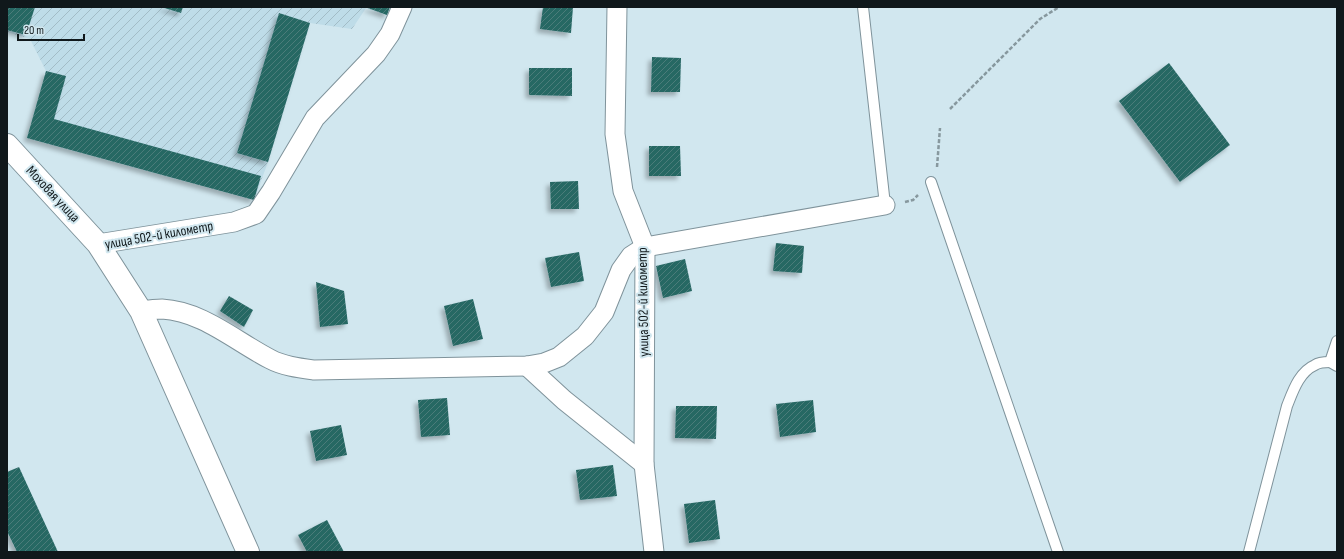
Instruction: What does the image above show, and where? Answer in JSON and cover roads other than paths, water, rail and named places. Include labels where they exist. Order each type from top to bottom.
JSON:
[{"type":"street","name":"улица 502-й километр","points":[[248,552],[141,311],[98,244],[234,222],[256,214],[271,192],[315,118],[376,54],[390,34],[402,7]]},
{"type":"street","name":"улица 502-й километр","points":[[617,7],[615,134],[624,191],[645,247],[644,464],[654,552]]},
{"type":"street","name":"Моховая улица","points":[[7,145],[98,244]]},
{"type":"street","points":[[141,311],[162,309],[183,312],[200,318],[271,359],[291,367],[314,370],[527,366],[559,357],[585,336],[604,312],[621,270],[631,256],[645,247],[885,205]]},
{"type":"street","points":[[527,366],[564,400],[644,464]]},
{"type":"lane","points":[[863,7],[885,205]]},
{"type":"lane","points":[[931,182],[1058,552]]},
{"type":"lane","points":[[1249,552],[1294,387],[1304,374],[1315,364],[1334,364],[1337,341]]}]
